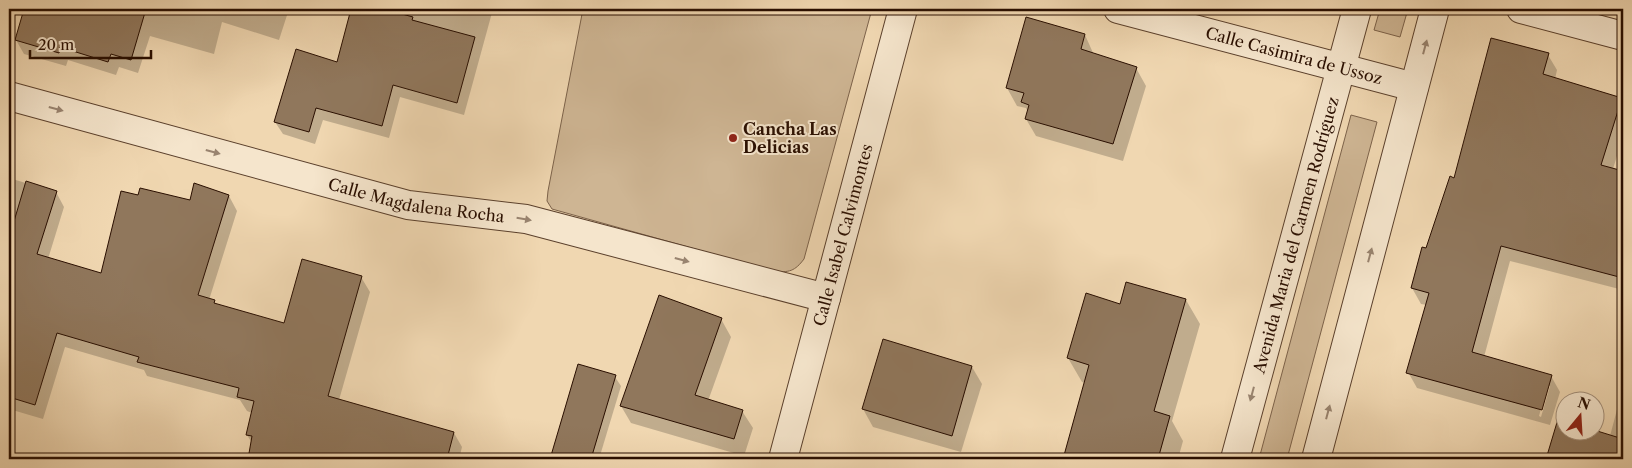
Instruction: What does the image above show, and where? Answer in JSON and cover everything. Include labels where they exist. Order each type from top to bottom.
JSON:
[{"type":"street","name":"Calle Isabel Calvimontes","points":[[783,459],[903,9]]},
{"type":"street","name":"Calle Casimira de Ussoz","points":[[1118,9],[1414,87]]},
{"type":"street","name":"Avenida Maria del Carmen Rodríguez","points":[[1234,459],[1357,9]]},
{"type":"street","points":[[1316,459],[1435,9]]},
{"type":"street","points":[[1521,9],[1623,36]]},
{"type":"street","name":"Calle Magdalena Rocha","points":[[9,96],[408,205],[526,219],[826,298]]},
{"type":"shaded area","points":[[583,9],[872,9],[804,259],[798,266],[784,272],[774,271],[552,209],[547,201],[548,191]]},
{"type":"shaded area","points":[[1380,9],[1408,9],[1400,37],[1374,30]]},
{"type":"shaded area","points":[[1351,115],[1377,122],[1287,459],[1259,459]]},
{"type":"building","points":[[24,9],[146,9],[131,60],[111,54],[108,62],[60,47],[59,53],[15,40]]},
{"type":"building","points":[[351,9],[384,9],[413,17],[412,20],[475,37],[457,103],[393,85],[382,126],[316,108],[309,132],[274,122],[296,49],[337,62]]},
{"type":"building","points":[[1026,17],[1085,34],[1081,49],[1137,67],[1113,144],[1025,119],[1029,105],[1021,102],[1024,93],[1006,88]]},
{"type":"building","points":[[1491,38],[1549,53],[1543,74],[1622,98],[1601,165],[1623,171],[1623,278],[1501,246],[1472,352],[1552,375],[1542,410],[1406,373],[1429,293],[1411,288],[1422,247],[1426,248],[1450,176],[1454,178]]},
{"type":"building","points":[[26,181],[57,191],[37,254],[101,273],[121,191],[138,195],[140,188],[190,200],[194,183],[229,195],[198,295],[215,300],[214,303],[284,323],[302,259],[362,276],[328,396],[454,432],[447,459],[248,459],[252,436],[246,435],[254,401],[237,397],[239,388],[137,362],[139,357],[57,333],[35,405],[9,397],[9,238]]},
{"type":"building","points":[[1126,282],[1186,299],[1154,411],[1170,416],[1158,459],[1063,459],[1089,365],[1067,358],[1086,293],[1120,304]]},
{"type":"building","points":[[659,295],[722,318],[695,395],[743,410],[734,439],[620,406]]},
{"type":"building","points":[[883,339],[972,366],[952,436],[862,409]]},
{"type":"building","points":[[578,364],[616,375],[591,459],[550,459]]},
{"type":"building","points":[[1554,432],[1554,440],[1604,440],[1604,433],[1623,439],[1623,459],[1546,459]]},
{"type":"place","name":"Cancha Las Delicias","points":[[733,138]]}]
